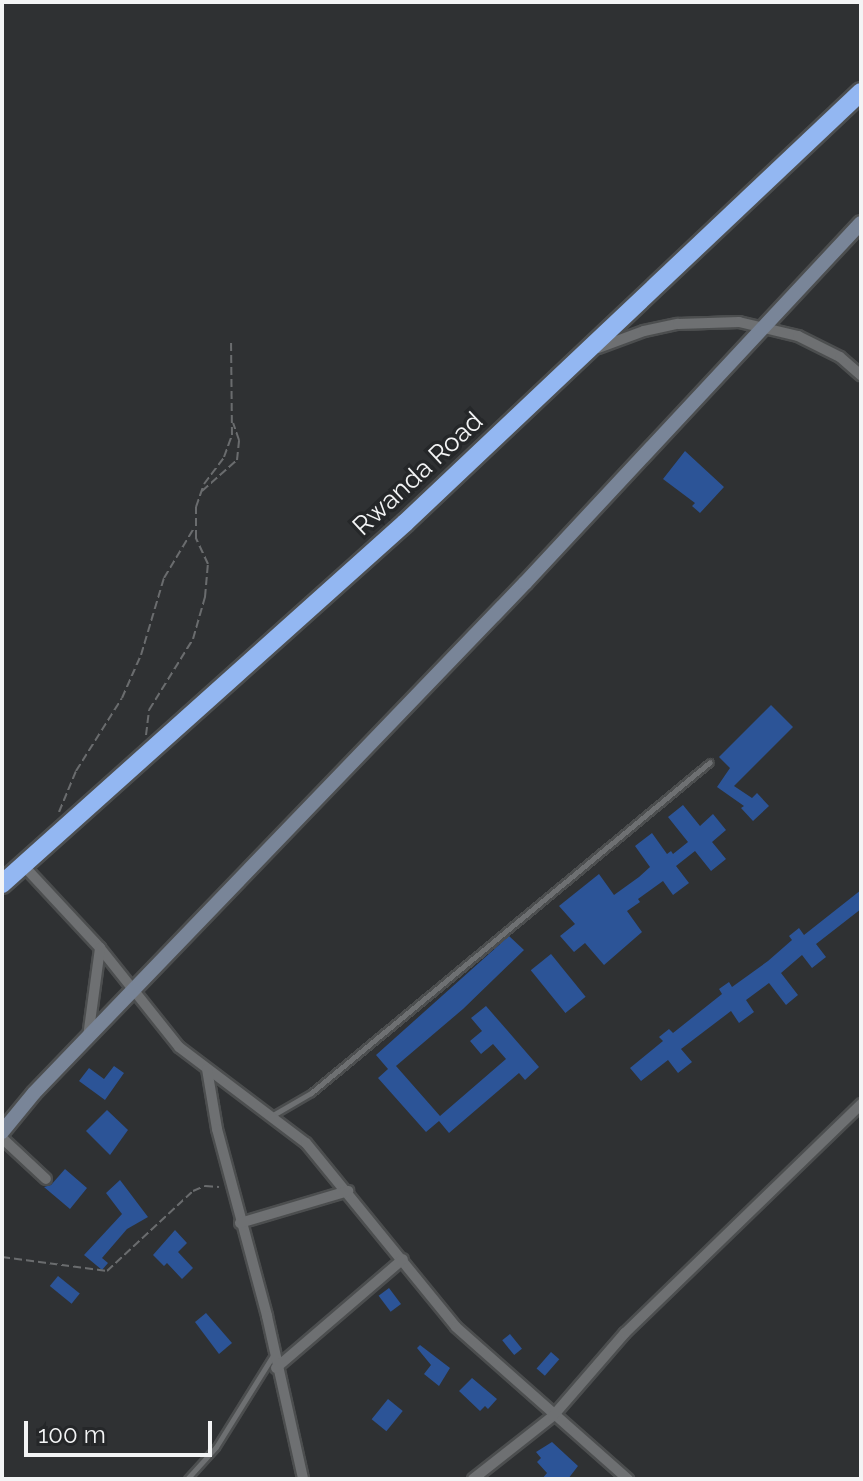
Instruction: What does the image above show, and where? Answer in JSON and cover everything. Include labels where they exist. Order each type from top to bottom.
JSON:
[{"type":"highway","name":"Rwanda Road","points":[[2,884],[405,523],[861,92]]},
{"type":"street","points":[[2,1132],[88,1037],[474,637],[861,223]]},
{"type":"street","points":[[585,353],[644,331],[678,324],[706,321],[764,325],[825,348],[861,375]]},
{"type":"street","points":[[23,865],[100,948],[163,1030],[207,1069],[273,1115],[326,1162],[456,1327],[553,1416],[628,1479]]},
{"type":"street","points":[[88,1037],[100,948]]},
{"type":"street","points":[[207,1069],[231,1188],[275,1353],[303,1479]]},
{"type":"street","points":[[473,1479],[553,1416],[625,1333],[861,1104]]},
{"type":"street","points":[[2,1138],[46,1179]]},
{"type":"street","points":[[240,1223],[348,1191]]},
{"type":"street","points":[[276,1368],[403,1259]]},
{"type":"lane","points":[[273,1115],[311,1093],[710,762]]},
{"type":"lane","points":[[187,1479],[216,1447],[275,1353]]},
{"type":"path","points":[[48,842],[76,771],[107,724],[133,673],[164,578],[195,527],[200,494],[229,446],[232,422],[231,343]]},
{"type":"path","points":[[200,494],[237,460],[238,433],[232,422]]},
{"type":"path","points":[[148,756],[146,723],[149,710],[193,639],[205,597],[208,564],[195,527]]},
{"type":"path","points":[[2,1257],[107,1271],[193,1191],[205,1186],[231,1188]]},
{"type":"building","points":[[685,451],[724,487],[700,513],[692,506],[695,503],[663,479]]},
{"type":"building","points":[[771,705],[793,727],[734,786],[752,798],[757,793],[769,806],[753,821],[741,808],[744,806],[717,787],[730,768],[719,757]]},
{"type":"building","points":[[683,805],[700,826],[713,814],[726,830],[712,842],[726,859],[711,871],[695,851],[676,866],[689,883],[673,895],[663,881],[638,899],[640,902],[627,911],[642,932],[604,965],[585,943],[574,952],[560,936],[575,924],[559,906],[599,874],[614,895],[639,877],[650,867],[635,846],[652,833],[667,854],[671,851],[673,854],[688,842],[668,817]]},
{"type":"building","points":[[861,890],[861,909],[816,944],[826,957],[812,968],[802,955],[781,973],[798,995],[786,1005],[769,983],[746,1000],[754,1012],[739,1023],[731,1011],[681,1049],[692,1062],[678,1073],[668,1060],[641,1081],[630,1068],[663,1041],[659,1037],[669,1029],[673,1033],[722,994],[719,989],[729,982],[732,987],[792,940],[789,936],[799,928],[804,935]]},
{"type":"building","points":[[509,936],[524,950],[463,1009],[396,1066],[440,1116],[506,1059],[493,1044],[481,1054],[470,1041],[482,1031],[471,1018],[486,1006],[539,1067],[525,1080],[519,1073],[449,1133],[439,1121],[426,1132],[378,1078],[388,1069],[376,1055]]},
{"type":"building","points":[[551,954],[586,997],[565,1013],[531,970]]},
{"type":"building","points":[[114,1066],[124,1073],[105,1100],[79,1081],[89,1068],[104,1079]]},
{"type":"building","points":[[107,1110],[128,1130],[110,1155],[86,1131]]},
{"type":"building","points":[[65,1169],[87,1188],[70,1209],[44,1187],[51,1185]]},
{"type":"building","points":[[120,1180],[148,1217],[127,1229],[102,1258],[108,1263],[102,1270],[84,1255],[122,1214],[106,1193]]},
{"type":"building","points":[[175,1230],[187,1243],[178,1252],[193,1268],[182,1279],[167,1263],[164,1266],[153,1255]]},
{"type":"building","points":[[58,1276],[80,1294],[72,1304],[50,1286]]},
{"type":"building","points":[[389,1288],[401,1304],[391,1312],[379,1296]]},
{"type":"building","points":[[206,1313],[232,1343],[219,1354],[195,1322]]},
{"type":"building","points":[[510,1334],[522,1349],[514,1355],[502,1340]]},
{"type":"building","points":[[420,1345],[450,1368],[439,1386],[424,1374],[431,1365],[417,1348]]},
{"type":"building","points":[[551,1352],[559,1359],[545,1376],[537,1369]]},
{"type":"building","points":[[472,1378],[497,1399],[488,1409],[485,1406],[480,1411],[459,1391]]},
{"type":"building","points":[[388,1399],[403,1411],[386,1431],[372,1419]]},
{"type":"building","points":[[552,1442],[578,1466],[568,1479],[542,1479],[547,1473],[537,1462],[541,1458],[536,1452]]}]
